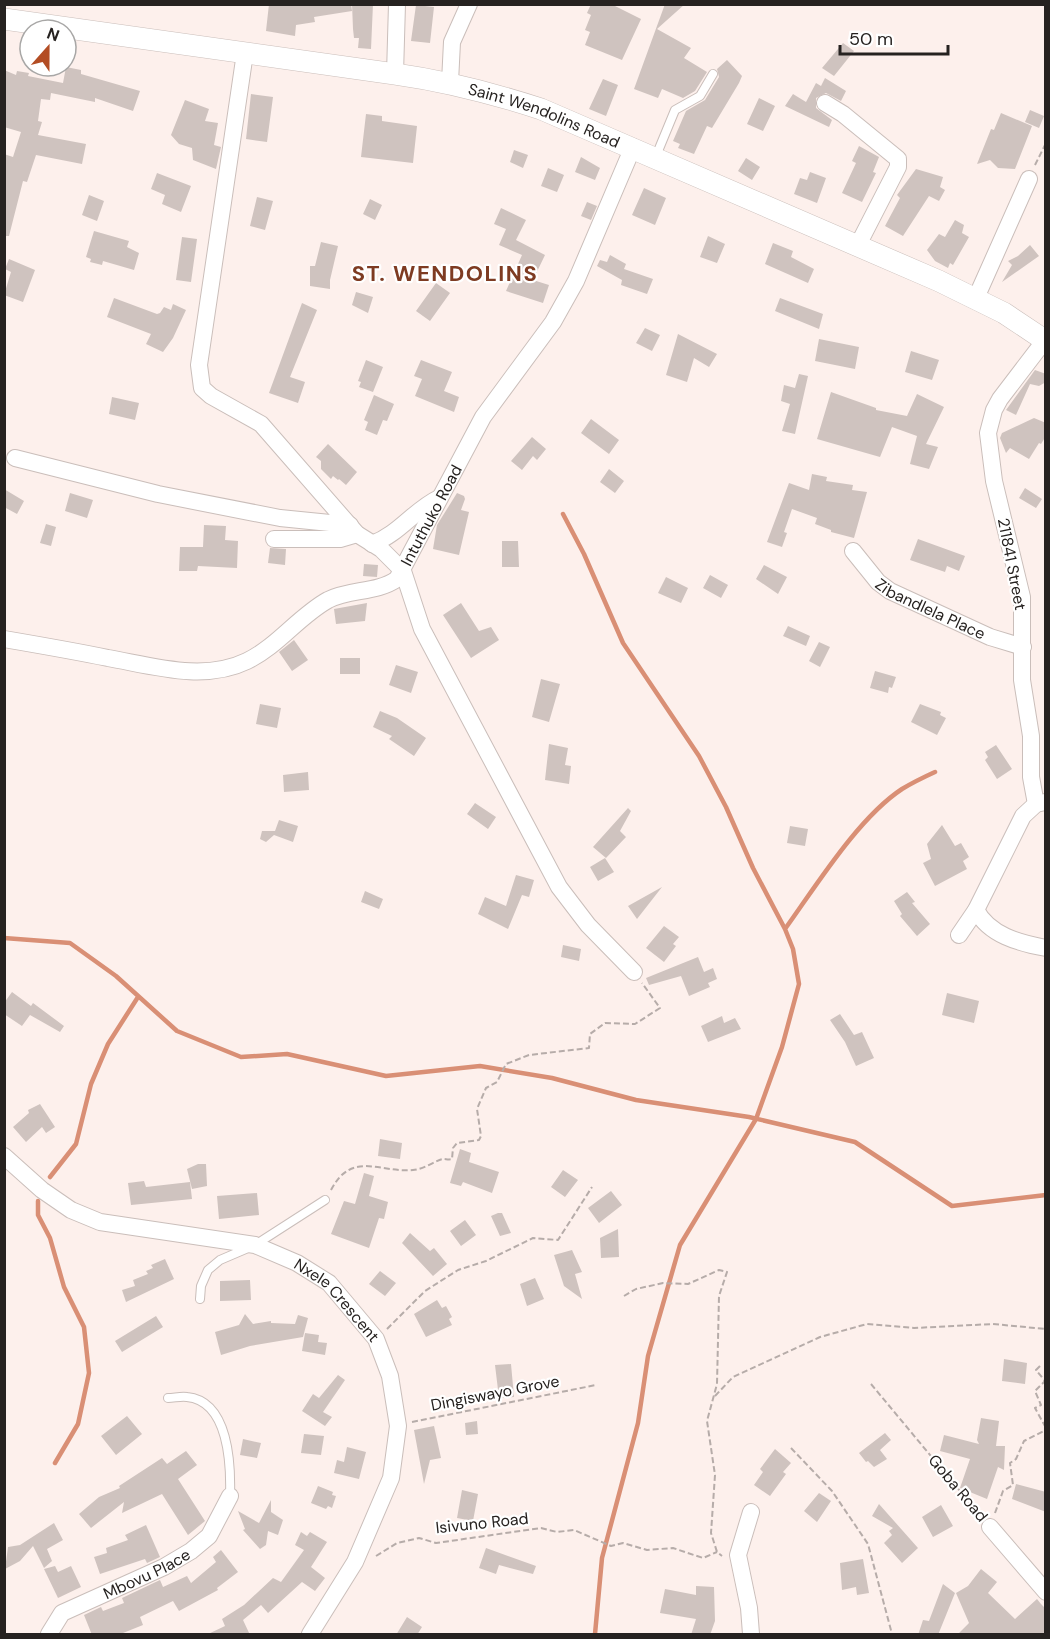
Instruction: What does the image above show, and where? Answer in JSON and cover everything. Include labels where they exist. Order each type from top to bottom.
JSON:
[{"type":"street","points":[[395,74],[397,4]]},
{"type":"street","points":[[450,82],[452,42],[469,4]]},
{"type":"street","name":"Saint Wendolins Road","points":[[4,19],[450,82],[541,109],[858,244],[976,298],[1045,341]]},
{"type":"street","points":[[245,53],[199,365],[202,388],[211,396],[261,424],[353,530],[390,556],[403,571],[423,628],[559,886],[588,925],[634,972]]},
{"type":"street","points":[[825,103],[895,153],[898,159],[898,167],[858,244]]},
{"type":"street","name":"Intuthuko Road","points":[[4,639],[169,670],[225,669],[248,660],[275,643],[326,601],[348,592],[386,585],[403,571],[439,498],[494,399],[553,322],[593,244],[633,147]]},
{"type":"street","points":[[976,298],[1029,178]]},
{"type":"street","name":"211841 Street","points":[[1041,803],[1031,777],[1031,736],[1022,680],[1022,597],[994,481],[988,433],[994,410],[1000,399],[1045,341]]},
{"type":"street","points":[[15,458],[158,494],[353,530]]},
{"type":"street","points":[[372,544],[387,537],[419,510],[439,498]]},
{"type":"street","points":[[274,540],[340,539],[353,530]]},
{"type":"street","name":"Zibandlela Place","points":[[853,550],[878,582],[890,591],[990,637],[1023,647]]},
{"type":"street","points":[[959,935],[976,910],[1023,816],[1041,803]]},
{"type":"street","points":[[976,910],[982,921],[997,933],[1046,948]]},
{"type":"street","name":"Nxele Crescent","points":[[4,1156],[42,1190],[71,1210],[100,1222],[134,1229],[255,1245],[297,1263],[329,1283],[376,1339],[390,1376],[398,1426],[391,1478],[355,1562],[310,1635]]},
{"type":"street","name":"Mbovu Place","points":[[49,1635],[63,1613],[164,1567],[191,1551],[209,1536],[230,1496]]},
{"type":"street","points":[[751,1512],[738,1555],[749,1608],[751,1635]]},
{"type":"street","name":"Goba Road","points":[[990,1527],[1046,1592]]},
{"type":"lane","points":[[656,157],[675,110],[700,96],[713,74]]},
{"type":"lane","points":[[200,1299],[201,1286],[208,1270],[220,1260],[255,1245],[325,1200]]},
{"type":"lane","points":[[168,1398],[188,1397],[206,1406],[220,1423],[231,1461],[230,1496]]},
{"type":"path","points":[[1029,178],[1046,143]]},
{"type":"path","points":[[325,1200],[339,1174],[358,1166],[416,1170],[432,1166],[443,1159],[452,1159],[453,1148],[457,1143],[478,1140],[481,1136],[477,1109],[486,1088],[502,1076],[506,1064],[529,1054],[589,1048],[590,1034],[605,1023],[634,1024],[660,1008],[634,972]]},
{"type":"path","points":[[376,1339],[425,1291],[458,1270],[486,1261],[533,1238],[558,1240],[592,1187]]},
{"type":"path","points":[[624,1296],[636,1289],[663,1283],[688,1284],[719,1270],[727,1272],[719,1296],[717,1384],[707,1421],[715,1475],[711,1533],[717,1552],[740,1571]]},
{"type":"path","points":[[713,1398],[733,1377],[820,1337],[867,1324],[914,1328],[993,1324],[1046,1329]]},
{"type":"path","points":[[990,1527],[1002,1493],[1012,1485],[1010,1463],[1016,1459],[1024,1441],[1046,1429],[1035,1408],[1041,1405],[1035,1391],[1045,1381],[1036,1370],[1040,1366]]},
{"type":"path","name":"Goba Road","points":[[870,1384],[990,1527]]},
{"type":"path","name":"Dingiswayo Grove","points":[[398,1426],[439,1415],[517,1403],[596,1385]]},
{"type":"path","points":[[791,1448],[832,1491],[868,1544],[892,1635]]},
{"type":"path","name":"Isivuno Road","points":[[355,1562],[382,1554],[397,1543],[419,1538],[436,1543],[541,1528],[556,1532],[574,1530],[598,1538],[611,1546],[623,1543],[646,1550],[673,1548],[703,1558],[717,1552]]},
{"type":"building","points":[[269,4],[351,4],[352,11],[314,17],[315,22],[296,25],[295,36],[266,31]]},
{"type":"building","points":[[352,4],[373,4],[371,49],[358,48],[359,38],[354,38]]},
{"type":"building","points":[[591,4],[611,4],[641,19],[622,60],[585,45],[590,32],[585,30],[591,15],[587,13]]},
{"type":"building","points":[[665,4],[685,4],[657,29],[691,48],[684,58],[707,72],[695,91],[683,98],[662,89],[658,98],[634,89]]},
{"type":"building","points":[[416,5],[434,7],[430,43],[411,41]]},
{"type":"building","points":[[843,43],[854,51],[834,76],[822,68]]},
{"type":"building","points":[[727,60],[742,76],[739,83],[712,128],[707,126],[694,154],[678,148],[680,144],[673,141],[686,111],[705,100],[719,77],[717,69]]},
{"type":"building","points":[[78,69],[81,70],[81,74],[140,91],[133,111],[95,98],[95,102],[51,93],[50,100],[41,99],[38,121],[42,122],[38,135],[86,144],[82,164],[36,155],[27,182],[23,181],[9,236],[4,236],[4,154],[13,157],[21,132],[4,127],[4,70],[16,75],[18,71],[18,78],[38,78],[63,83],[64,78],[78,78]]},
{"type":"building","points":[[825,78],[846,91],[841,101],[826,93],[816,98],[816,108],[832,120],[829,127],[785,106],[793,94],[806,102],[816,83],[821,86]]},
{"type":"building","points":[[603,79],[618,85],[606,116],[589,109]]},
{"type":"building","points":[[251,94],[273,97],[267,142],[246,139]]},
{"type":"building","points":[[759,98],[775,106],[763,131],[747,124]]},
{"type":"building","points":[[185,100],[209,109],[205,121],[218,123],[214,145],[221,147],[216,169],[193,160],[192,148],[179,144],[171,135]]},
{"type":"building","points":[[1030,110],[1044,116],[1039,128],[1025,122]]},
{"type":"building","points":[[1001,113],[1032,126],[1015,169],[998,168],[990,160],[977,164],[991,129],[994,130]]},
{"type":"building","points":[[366,114],[382,116],[382,121],[417,126],[413,163],[361,157]]},
{"type":"building","points":[[859,146],[879,157],[873,172],[876,173],[862,202],[842,193],[856,163],[852,161]]},
{"type":"building","points":[[514,150],[528,155],[523,168],[510,162]]},
{"type":"building","points":[[581,157],[600,168],[595,180],[575,172]]},
{"type":"building","points":[[746,158],[760,167],[752,180],[738,171]]},
{"type":"building","points":[[548,168],[564,175],[557,192],[541,186]]},
{"type":"building","points":[[916,169],[943,177],[940,187],[945,190],[939,201],[929,196],[903,236],[885,226],[900,198],[897,195]]},
{"type":"building","points":[[810,172],[826,178],[817,203],[794,194],[800,178],[807,180]]},
{"type":"building","points":[[157,173],[191,186],[181,212],[162,204],[165,195],[151,189]]},
{"type":"building","points":[[644,188],[666,198],[655,225],[632,215]]},
{"type":"building","points":[[89,195],[104,201],[97,221],[82,215]]},
{"type":"building","points":[[257,197],[273,201],[265,230],[250,226]]},
{"type":"building","points":[[370,199],[382,205],[375,220],[363,214]]},
{"type":"building","points":[[587,202],[597,206],[591,220],[581,216]]},
{"type":"building","points":[[501,208],[526,220],[516,240],[545,255],[533,280],[549,285],[543,303],[506,291],[522,255],[499,245],[506,229],[494,224]]},
{"type":"building","points":[[955,220],[964,225],[962,233],[969,237],[953,265],[950,263],[948,268],[935,261],[927,250],[939,234],[945,237]]},
{"type":"building","points":[[94,231],[129,241],[127,247],[139,253],[134,270],[103,261],[102,265],[90,262],[91,259],[86,257]]},
{"type":"building","points":[[708,236],[725,244],[717,263],[700,257]]},
{"type":"building","points":[[182,237],[197,239],[191,282],[176,280]]},
{"type":"building","points":[[321,242],[338,246],[330,289],[310,286],[310,266],[315,266]]},
{"type":"building","points":[[773,243],[793,251],[791,257],[814,269],[808,283],[765,264]]},
{"type":"building","points":[[1030,245],[1039,256],[1002,282],[1012,265],[1008,261],[1018,256]]},
{"type":"building","points":[[610,255],[626,264],[624,269],[653,279],[647,294],[621,285],[622,280],[597,266],[600,260],[607,262]]},
{"type":"building","points":[[9,259],[35,270],[23,302],[4,295],[11,272],[5,269]]},
{"type":"building","points":[[436,283],[450,293],[430,321],[416,311]]},
{"type":"building","points":[[356,292],[373,297],[368,313],[352,305]]},
{"type":"building","points":[[114,298],[157,314],[164,307],[171,310],[173,304],[186,310],[173,338],[163,352],[146,344],[151,334],[107,317]]},
{"type":"building","points":[[780,298],[823,314],[819,329],[775,311]]},
{"type":"building","points":[[302,303],[317,310],[290,377],[305,382],[298,403],[269,393]]},
{"type":"building","points":[[645,328],[660,335],[652,351],[636,343]]},
{"type":"building","points":[[678,334],[717,354],[709,367],[694,358],[687,382],[666,375]]},
{"type":"building","points":[[819,339],[859,347],[855,369],[815,361]]},
{"type":"building","points":[[911,351],[939,360],[932,380],[905,372]]},
{"type":"building","points":[[366,360],[383,367],[373,392],[359,387],[361,382],[358,381]]},
{"type":"building","points":[[421,360],[452,372],[444,391],[459,397],[454,412],[415,396],[422,379],[414,376]]},
{"type":"building","points":[[1035,370],[1046,374],[1046,382],[1039,386],[1030,384],[1016,415],[1006,410]]},
{"type":"building","points":[[799,374],[808,376],[795,434],[782,431],[790,404],[781,401],[784,385],[795,388]]},
{"type":"building","points":[[831,392],[876,408],[876,410],[907,416],[917,394],[944,407],[926,444],[938,447],[929,469],[910,464],[917,436],[892,427],[880,457],[817,439]]},
{"type":"building","points":[[374,395],[394,404],[387,421],[383,420],[377,435],[365,430],[368,422],[364,420]]},
{"type":"building","points":[[112,397],[139,403],[135,420],[109,414]]},
{"type":"building","points":[[1034,418],[1046,423],[1046,436],[1029,459],[1010,448],[1006,453],[1000,438],[1002,433]]},
{"type":"building","points":[[591,419],[619,440],[609,454],[581,433]]},
{"type":"building","points":[[532,437],[546,449],[537,460],[533,456],[522,470],[511,461]]},
{"type":"building","points":[[328,444],[357,472],[346,485],[333,476],[331,479],[321,469],[321,461],[316,457]]},
{"type":"building","points":[[609,469],[624,481],[615,493],[600,482]]},
{"type":"building","points":[[812,474],[827,477],[826,481],[853,485],[852,490],[867,492],[854,538],[831,532],[815,524],[817,518],[792,509],[784,532],[787,533],[782,547],[767,542],[789,483],[809,490]]},
{"type":"building","points":[[1025,488],[1042,499],[1036,508],[1019,498]]},
{"type":"building","points":[[4,489],[24,501],[17,514],[4,507]]},
{"type":"building","points":[[70,493],[93,500],[87,518],[65,511]]},
{"type":"building","points":[[457,493],[465,499],[461,510],[469,512],[459,555],[433,549],[437,525]]},
{"type":"building","points":[[46,524],[56,527],[51,546],[40,543]]},
{"type":"building","points":[[204,525],[226,526],[225,540],[238,541],[237,568],[198,566],[197,571],[179,571],[180,547],[203,547]]},
{"type":"building","points":[[918,539],[965,556],[959,571],[947,566],[945,572],[910,560]]},
{"type":"building","points":[[502,541],[518,541],[519,567],[502,567]]},
{"type":"building","points":[[270,548],[286,549],[285,565],[268,563]]},
{"type":"building","points":[[364,564],[378,565],[377,577],[363,576]]},
{"type":"building","points":[[764,565],[787,577],[778,594],[756,579]]},
{"type":"building","points":[[710,575],[728,585],[721,598],[703,588]]},
{"type":"building","points":[[666,577],[688,588],[681,603],[658,593]]},
{"type":"building","points":[[367,603],[365,621],[336,624],[334,609]]},
{"type":"building","points":[[461,603],[479,631],[491,627],[499,640],[471,658],[443,615]]},
{"type":"building","points":[[788,626],[810,636],[806,646],[783,636]]},
{"type":"building","points":[[294,640],[308,660],[292,671],[279,652]]},
{"type":"building","points":[[819,642],[830,647],[820,667],[809,661]]},
{"type":"building","points":[[340,658],[360,658],[360,674],[340,674]]},
{"type":"building","points":[[396,665],[418,672],[411,693],[389,685]]},
{"type":"building","points":[[875,671],[896,677],[888,693],[870,688]]},
{"type":"building","points":[[541,679],[560,684],[549,722],[532,717]]},
{"type":"building","points":[[260,704],[281,708],[277,728],[256,724]]},
{"type":"building","points":[[920,704],[941,712],[940,715],[946,718],[937,735],[911,722]]},
{"type":"building","points":[[380,711],[397,718],[426,738],[414,756],[389,739],[392,736],[373,727]]},
{"type":"building","points":[[549,744],[568,748],[565,765],[571,766],[569,784],[545,780]]},
{"type":"building","points":[[996,745],[1012,769],[997,779],[985,760],[988,757],[985,752]]},
{"type":"building","points":[[308,772],[309,790],[284,792],[283,775]]},
{"type":"building","points":[[475,803],[496,817],[488,829],[467,814]]},
{"type":"building","points":[[628,808],[631,811],[620,831],[626,837],[606,858],[593,847]]},
{"type":"building","points":[[279,820],[298,826],[293,842],[274,835],[266,842],[260,839],[262,831],[275,831]]},
{"type":"building","points":[[942,825],[955,846],[961,843],[969,857],[963,861],[967,869],[935,886],[923,863],[931,859],[927,844]]},
{"type":"building","points":[[790,826],[808,829],[805,846],[787,843]]},
{"type":"building","points":[[605,858],[614,872],[598,881],[590,867]]},
{"type":"building","points":[[516,875],[534,880],[529,897],[522,895],[508,929],[478,914],[485,897],[506,906]]},
{"type":"building","points":[[662,887],[637,919],[628,906]]},
{"type":"building","points":[[365,891],[383,899],[379,909],[361,902]]},
{"type":"building","points":[[907,892],[915,902],[912,903],[930,924],[917,936],[900,916],[902,914],[894,901]]},
{"type":"building","points":[[664,926],[679,937],[673,944],[676,946],[664,962],[646,948]]},
{"type":"building","points":[[563,945],[581,949],[579,961],[561,957]]},
{"type":"building","points":[[698,957],[704,972],[713,968],[717,979],[708,983],[710,987],[689,996],[681,976],[649,985],[646,978]]},
{"type":"building","points":[[12,992],[31,1006],[33,1003],[64,1026],[60,1032],[30,1015],[22,1026],[4,1014],[4,1003]]},
{"type":"building","points":[[947,993],[979,1001],[974,1023],[942,1015]]},
{"type":"building","points":[[840,1014],[854,1035],[862,1032],[874,1058],[856,1066],[845,1042],[830,1020]]},
{"type":"building","points":[[722,1016],[724,1023],[735,1018],[741,1029],[708,1042],[701,1026]]},
{"type":"building","points":[[40,1104],[55,1127],[46,1133],[42,1127],[26,1142],[13,1127],[29,1113],[28,1110]]},
{"type":"building","points":[[380,1139],[402,1143],[400,1159],[378,1156]]},
{"type":"building","points":[[460,1149],[471,1153],[469,1162],[499,1172],[492,1193],[463,1182],[461,1186],[450,1183]]},
{"type":"building","points":[[198,1164],[206,1164],[207,1186],[192,1189],[187,1169]]},
{"type":"building","points":[[563,1170],[578,1180],[565,1197],[551,1187]]},
{"type":"building","points":[[364,1173],[374,1176],[369,1196],[388,1202],[384,1219],[379,1218],[369,1248],[331,1234],[344,1201],[355,1204]]},
{"type":"building","points":[[144,1181],[146,1187],[190,1182],[192,1199],[131,1205],[128,1183]]},
{"type":"building","points":[[611,1191],[622,1205],[599,1223],[588,1208]]},
{"type":"building","points":[[257,1193],[259,1215],[219,1219],[217,1196]]},
{"type":"building","points":[[502,1213],[511,1233],[500,1236],[491,1216]]},
{"type":"building","points":[[465,1220],[476,1235],[461,1246],[450,1231]]},
{"type":"building","points":[[618,1229],[619,1257],[601,1258],[600,1238]]},
{"type":"building","points":[[410,1233],[430,1251],[434,1248],[447,1264],[433,1276],[402,1243]]},
{"type":"building","points":[[572,1250],[582,1272],[575,1274],[582,1299],[564,1286],[554,1255]]},
{"type":"building","points":[[165,1259],[174,1279],[126,1302],[122,1290],[135,1286],[133,1280],[148,1274],[146,1271],[153,1268],[151,1265]]},
{"type":"building","points":[[380,1271],[396,1283],[385,1296],[369,1284]]},
{"type":"building","points":[[535,1278],[544,1299],[527,1306],[520,1284]]},
{"type":"building","points":[[250,1280],[251,1300],[220,1301],[220,1281]]},
{"type":"building","points":[[437,1300],[442,1308],[446,1306],[452,1317],[449,1319],[452,1325],[426,1337],[414,1314]]},
{"type":"building","points":[[245,1314],[253,1324],[271,1321],[271,1323],[295,1324],[298,1315],[308,1318],[303,1337],[250,1346],[221,1355],[215,1332],[239,1325]]},
{"type":"building","points":[[156,1316],[163,1327],[122,1352],[115,1341]]},
{"type":"building","points":[[305,1333],[319,1335],[318,1342],[327,1343],[325,1355],[302,1351]]},
{"type":"building","points":[[1004,1359],[1027,1363],[1025,1384],[1002,1381]]},
{"type":"building","points":[[511,1364],[514,1397],[499,1398],[495,1365]]},
{"type":"building","points":[[338,1375],[345,1380],[323,1412],[332,1417],[325,1426],[302,1411],[313,1394],[319,1398]]},
{"type":"building","points":[[127,1416],[142,1434],[116,1455],[101,1436]]},
{"type":"building","points":[[981,1418],[999,1421],[996,1446],[1005,1446],[1004,1470],[998,1467],[987,1499],[960,1488],[970,1459],[940,1451],[944,1435],[979,1444],[977,1440]]},
{"type":"building","points":[[477,1421],[478,1434],[466,1435],[465,1423]]},
{"type":"building","points":[[434,1426],[441,1458],[430,1460],[424,1484],[414,1430]]},
{"type":"building","points":[[885,1433],[891,1440],[880,1450],[887,1459],[874,1467],[868,1461],[866,1462],[859,1453]]},
{"type":"building","points":[[304,1434],[324,1436],[321,1455],[301,1453]]},
{"type":"building","points":[[243,1439],[261,1443],[257,1458],[240,1455]]},
{"type":"building","points":[[347,1447],[366,1452],[359,1479],[334,1473],[337,1460],[344,1462]]},
{"type":"building","points":[[775,1449],[791,1463],[783,1472],[786,1474],[770,1496],[754,1485],[763,1472],[760,1469]]},
{"type":"building","points":[[186,1451],[197,1465],[178,1479],[205,1521],[188,1535],[162,1494],[122,1513],[124,1502],[91,1528],[79,1514],[99,1497],[120,1488],[119,1486],[162,1458],[167,1464]]},
{"type":"building","points":[[1016,1484],[1046,1492],[1046,1512],[1012,1499]]},
{"type":"building","points":[[318,1486],[333,1492],[332,1495],[336,1496],[332,1508],[328,1506],[326,1509],[311,1503]]},
{"type":"building","points":[[462,1490],[478,1494],[473,1521],[457,1518]]},
{"type":"building","points":[[819,1493],[831,1501],[817,1522],[804,1511]]},
{"type":"building","points":[[271,1500],[271,1512],[283,1520],[278,1535],[268,1531],[266,1545],[260,1549],[243,1530],[245,1529],[238,1511],[259,1523]]},
{"type":"building","points":[[879,1504],[918,1548],[902,1563],[884,1543],[892,1535],[889,1531],[893,1528],[872,1516]]},
{"type":"building","points":[[941,1505],[953,1526],[933,1537],[922,1517]]},
{"type":"building","points":[[54,1523],[63,1540],[47,1549],[52,1561],[44,1568],[33,1546],[20,1561],[5,1569],[8,1547],[20,1545]]},
{"type":"building","points":[[146,1525],[160,1557],[147,1563],[145,1559],[100,1574],[94,1557],[107,1553],[106,1548],[128,1540],[125,1535]]},
{"type":"building","points":[[301,1532],[307,1536],[310,1532],[327,1542],[311,1567],[325,1578],[315,1591],[302,1582],[268,1613],[261,1605],[243,1620],[250,1635],[206,1635],[225,1626],[222,1619],[244,1605],[273,1578],[281,1582],[304,1550],[295,1545]]},
{"type":"building","points":[[486,1548],[536,1566],[533,1574],[499,1565],[496,1574],[479,1568]]},
{"type":"building","points":[[221,1550],[238,1572],[217,1588],[218,1590],[179,1611],[173,1601],[140,1617],[143,1625],[118,1635],[92,1635],[84,1615],[101,1607],[103,1611],[124,1603],[122,1598],[160,1580],[163,1587],[187,1576],[191,1583],[216,1562],[213,1557]]},
{"type":"building","points":[[863,1559],[869,1593],[857,1595],[856,1587],[842,1590],[840,1563]]},
{"type":"building","points":[[55,1566],[58,1572],[71,1566],[81,1587],[58,1598],[44,1569]]},
{"type":"building","points":[[981,1569],[997,1582],[988,1593],[1015,1619],[1037,1599],[1046,1609],[1046,1635],[957,1635],[969,1623],[956,1593],[968,1586]]},
{"type":"building","points":[[943,1584],[955,1593],[938,1635],[918,1635],[923,1620],[929,1621]]},
{"type":"building","points":[[696,1586],[714,1587],[715,1621],[710,1635],[691,1635],[696,1619],[660,1613],[665,1589],[696,1595]]},
{"type":"building","points":[[407,1617],[422,1627],[417,1635],[396,1635]]},
{"type":"waterway","points":[[563,514],[584,554],[623,643],[699,756],[726,807],[753,868],[785,929],[793,949],[799,984],[782,1047],[756,1119],[680,1245],[648,1356],[638,1423],[602,1558],[595,1634]]},
{"type":"waterway","points":[[785,929],[839,854],[870,817],[902,789],[935,772]]},
{"type":"waterway","points":[[4,938],[70,943],[116,976],[177,1031],[241,1057],[287,1054],[386,1076],[480,1066],[552,1078],[636,1100],[749,1117],[855,1142],[952,1206],[1046,1195]]},
{"type":"waterway","points":[[50,1177],[76,1144],[91,1084],[108,1044],[138,997]]},
{"type":"waterway","points":[[38,1201],[38,1215],[50,1238],[64,1287],[84,1327],[89,1373],[78,1424],[55,1463]]},
{"type":"district","name":"ST. WENDOLINS","points":[[445,273]]}]
